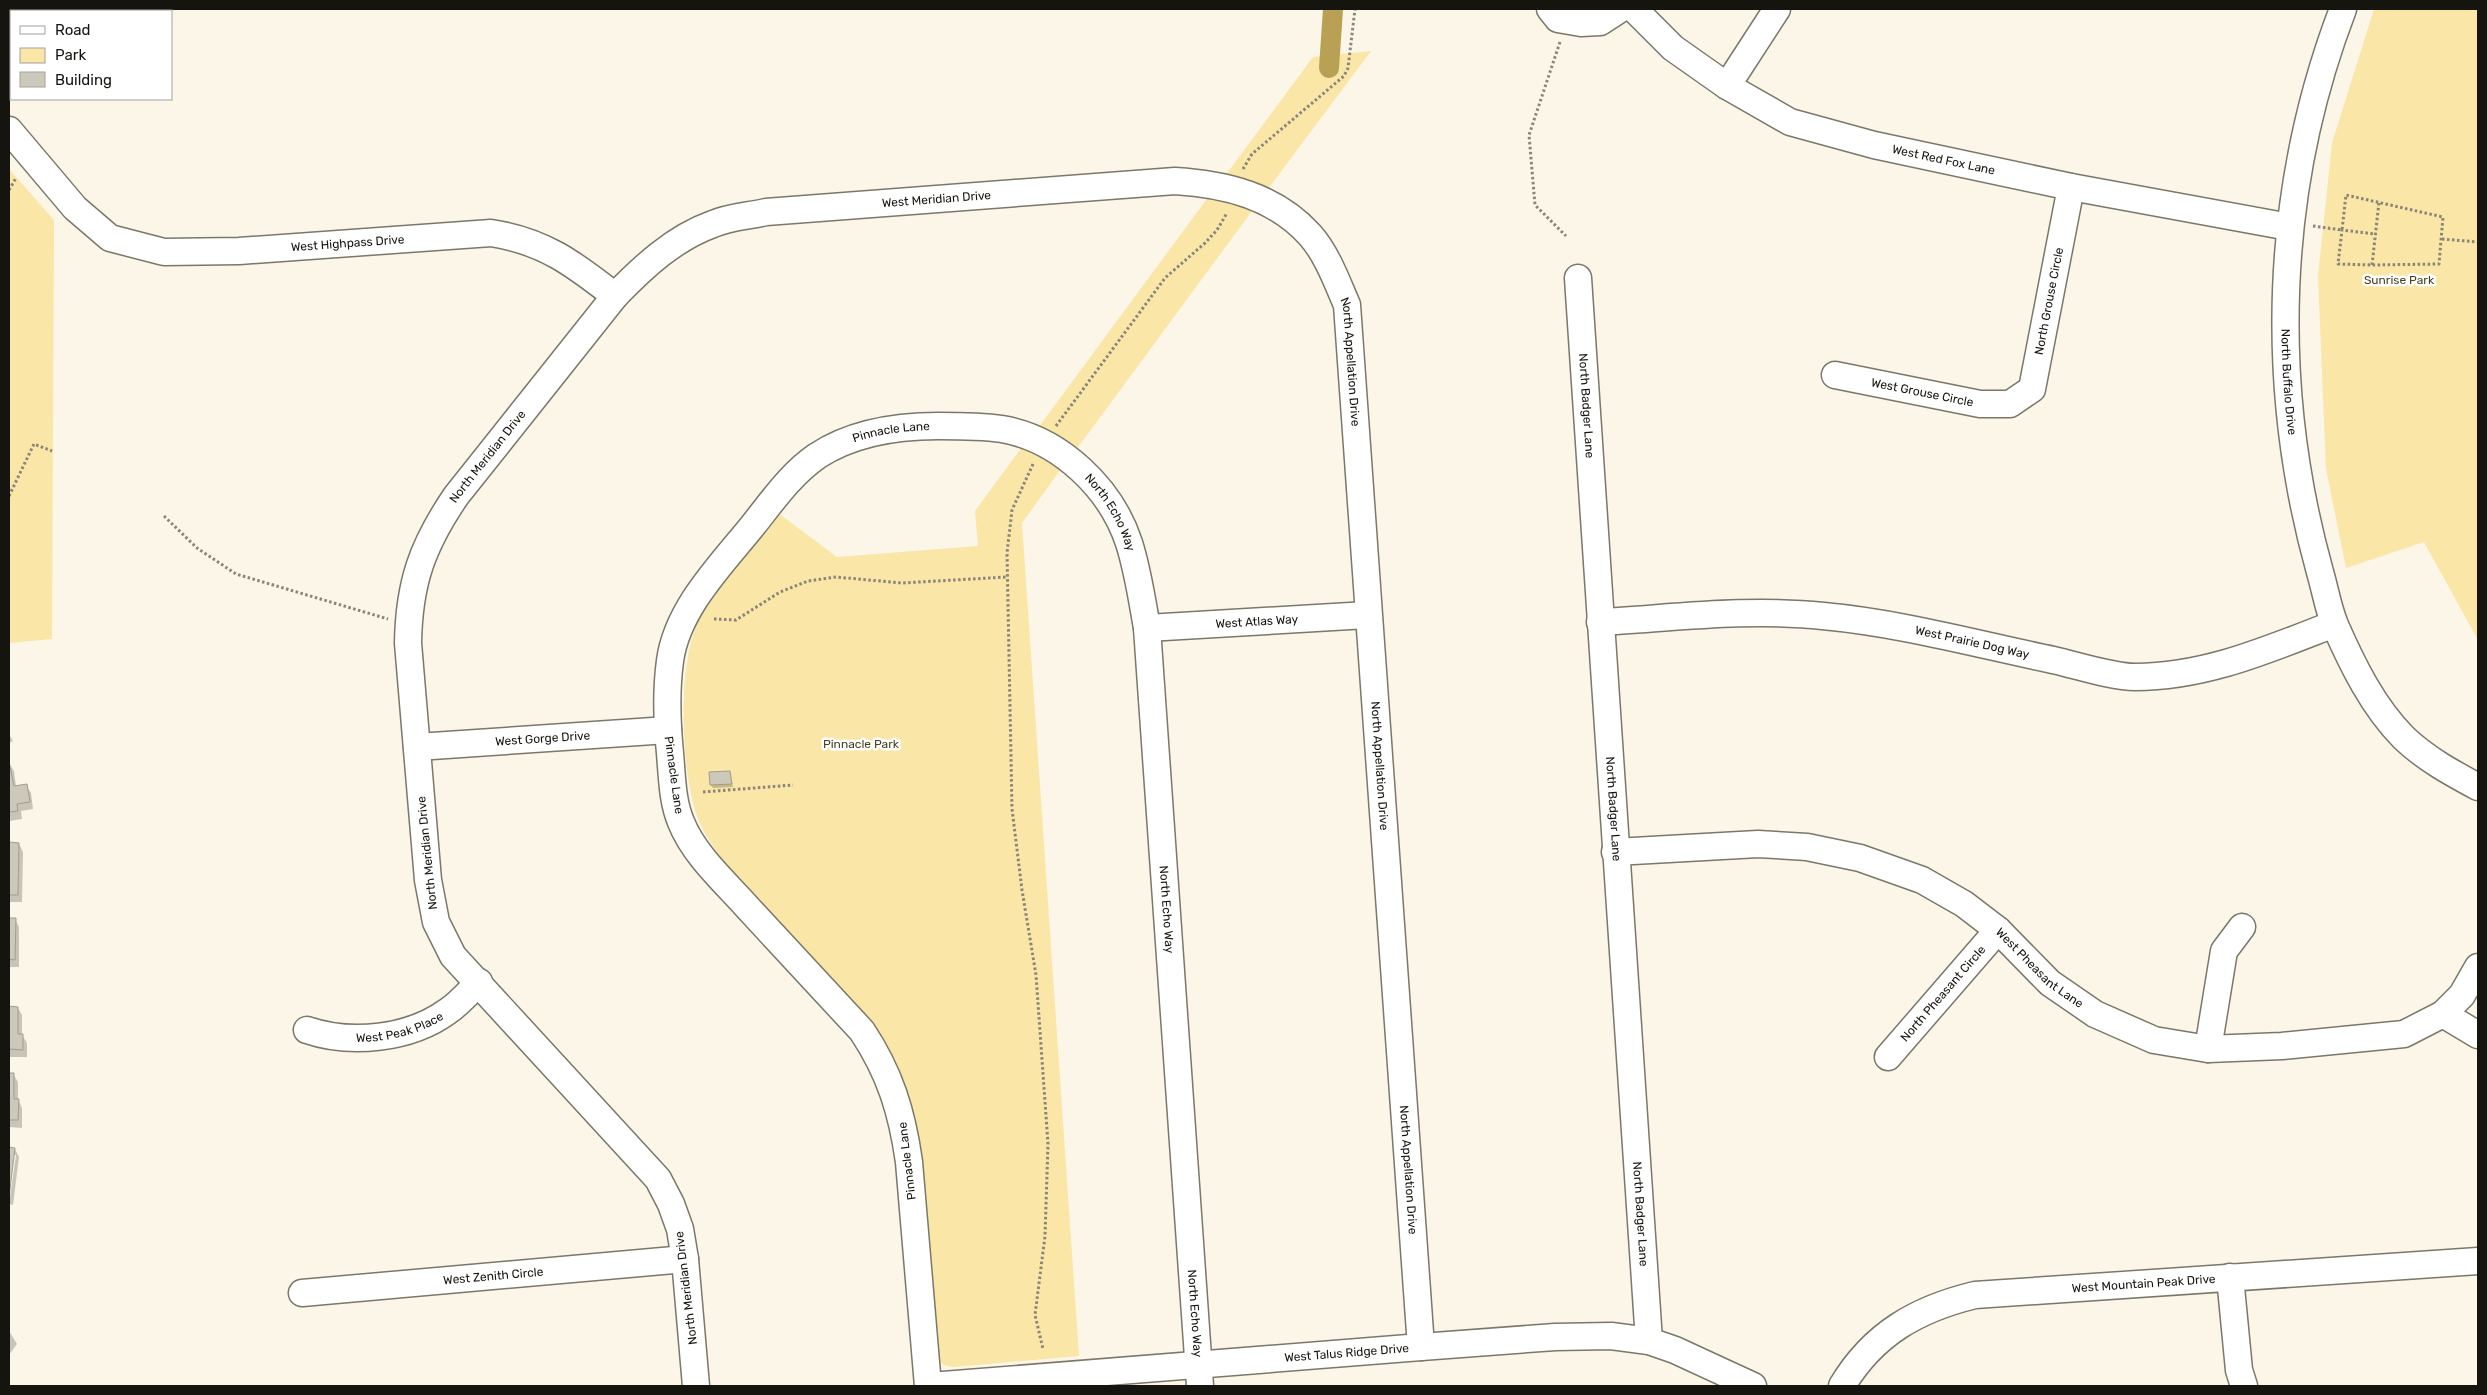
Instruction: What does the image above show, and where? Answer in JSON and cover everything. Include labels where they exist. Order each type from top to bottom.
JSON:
[{"type":"street","points":[[1550,9],[1558,19],[1581,23],[1600,22],[1620,9]]},
{"type":"street","name":"West Red Fox Lane","points":[[1634,9],[1673,48],[1727,86],[1790,122],[1874,145],[2071,187],[2301,227]]},
{"type":"street","points":[[1727,86],[1777,9]]},
{"type":"street","name":"North Buffalo Drive","points":[[2343,9],[2321,73],[2305,132],[2301,227],[2285,285],[2286,370],[2298,475],[2310,537],[2334,624],[2374,701],[2404,737],[2439,766],[2478,787]]},
{"type":"street","name":"West Highpass Drive","points":[[9,130],[75,208],[110,238],[164,252],[239,251],[491,234],[513,236],[545,247],[564,257],[615,296]]},
{"type":"street","name":"West Meridian Drive","points":[[615,296],[641,269],[685,237],[714,223],[766,212],[1175,181],[1203,183],[1242,191],[1279,209]]},
{"type":"street","name":"North Grouse Circle","points":[[2010,404],[2032,389],[2071,187]]},
{"type":"street","name":"North Appellation Drive","points":[[1279,209],[1310,235],[1332,270],[1347,305],[1367,615],[1422,1347]]},
{"type":"street","name":"North Badger Lane","points":[[1578,278],[1649,1341]]},
{"type":"street","name":"North Meridian Drive","points":[[615,296],[456,496],[435,527],[423,553],[408,613],[408,644],[428,880],[436,922],[453,956],[479,982],[658,1179],[671,1204],[680,1229],[685,1259],[696,1386]]},
{"type":"street","name":"West Grouse Circle","points":[[1835,375],[1980,404],[2010,404]]},
{"type":"street","name":"Pinnacle Lane","points":[[929,1386],[909,1162],[904,1124],[893,1090],[879,1056],[862,1031],[696,849],[680,821],[673,788],[668,730],[670,660],[687,612],[714,574],[792,476],[816,456],[845,441],[876,432],[927,426],[969,426],[1004,430],[1055,450]]},
{"type":"street","name":"North Echo Way","points":[[1055,450],[1091,479],[1115,508],[1129,542],[1137,572],[1147,628],[1199,1376]]},
{"type":"street","name":"West Prairie Dog Way","points":[[1600,622],[1755,614],[1821,616],[1869,622],[2133,677],[2180,674],[2223,665],[2277,648],[2334,624]]},
{"type":"street","name":"West Atlas Way","points":[[1147,628],[1367,615]]},
{"type":"street","name":"West Gorge Drive","points":[[417,747],[668,730]]},
{"type":"street","name":"West Pheasant Lane","points":[[1616,852],[1758,844],[1807,846],[1860,858],[1922,880],[1964,904],[1998,930],[2050,983],[2095,1014],[2154,1040],[2208,1049],[2282,1046],[2404,1034],[2442,1014],[2462,995],[2478,967]]},
{"type":"street","points":[[2208,1049],[2224,952],[2242,927]]},
{"type":"street","name":"North Pheasant Circle","points":[[1888,1057],[1998,930]]},
{"type":"street","name":"West Peak Place","points":[[307,1030],[322,1035],[344,1038],[395,1034],[422,1027],[449,1011],[479,982]]},
{"type":"street","points":[[2442,1014],[2478,1035]]},
{"type":"street","name":"West Zenith Circle","points":[[302,1294],[685,1259]]},
{"type":"street","name":"West Mountain Peak Drive","points":[[1842,1386],[1855,1364],[1882,1336],[1918,1314],[1946,1302],[1975,1295],[2478,1261]]},
{"type":"street","points":[[2230,1277],[2239,1370],[2244,1386]]},
{"type":"street","name":"West Talus Ridge Drive","points":[[929,1386],[1199,1376],[1422,1347],[1611,1336],[1649,1341],[1675,1350],[1753,1386]]},
{"type":"path","points":[[1244,169],[1252,154],[1339,82],[1348,68],[1348,52],[1355,9]]},
{"type":"path","points":[[1563,34],[1529,135],[1535,205],[1566,236]]},
{"type":"path","points":[[9,190],[16,178]]},
{"type":"path","points":[[2346,195],[2444,217],[2439,264],[2372,266],[2338,264],[2342,230],[2346,195]]},
{"type":"path","points":[[2372,266],[2378,202]]},
{"type":"path","points":[[1043,1349],[1035,1315],[1045,1236],[1048,1144],[1036,975],[1022,890],[1012,810],[1007,553],[1012,510],[1055,450],[1165,278],[1205,243],[1217,230],[1227,213]]},
{"type":"path","points":[[2301,227],[2375,234]]},
{"type":"path","points":[[2442,239],[2478,242]]},
{"type":"path","points":[[9,496],[34,444],[52,451]]},
{"type":"path","points":[[164,516],[197,548],[236,574],[389,619]]},
{"type":"path","points":[[714,619],[736,620],[780,592],[808,581],[836,577],[902,583],[1008,577]]},
{"type":"path","points":[[703,792],[792,785]]},
{"type":"green space","name":"Sunrise Park","points":[[2374,9],[2478,9],[2478,640],[2424,542],[2346,568],[2326,469],[2318,276],[2332,143]]},
{"type":"green space","points":[[1371,51],[1265,193],[1225,176],[1313,57]]},
{"type":"green space","points":[[9,169],[54,220],[52,639],[9,643]]},
{"type":"green space","points":[[1209,196],[1233,202],[1252,211],[1076,450],[1038,428]]},
{"type":"green space","name":"Pinnacle Park","points":[[1022,447],[1061,469],[1022,523],[1079,1356],[953,1367],[944,1365],[935,1358],[906,1097],[729,869],[702,828],[696,813],[687,770],[684,688],[692,638],[699,619],[725,578],[778,513],[837,557],[978,546],[975,511]]},
{"type":"building","points":[[9,762],[14,786],[27,784],[30,802],[17,804],[18,811],[9,812]]},
{"type":"building","points":[[730,771],[732,784],[710,785],[709,772]]},
{"type":"building","points":[[9,842],[19,843],[18,895],[9,895]]},
{"type":"building","points":[[9,918],[16,918],[15,960],[9,959]]},
{"type":"building","points":[[9,1006],[18,1007],[18,1034],[23,1034],[23,1050],[9,1049]]},
{"type":"building","points":[[9,1073],[14,1073],[14,1099],[19,1099],[18,1120],[9,1120]]},
{"type":"building","points":[[9,1147],[15,1148],[9,1197]]},
{"type":"waterway","points":[[1329,68],[1333,9]]}]
